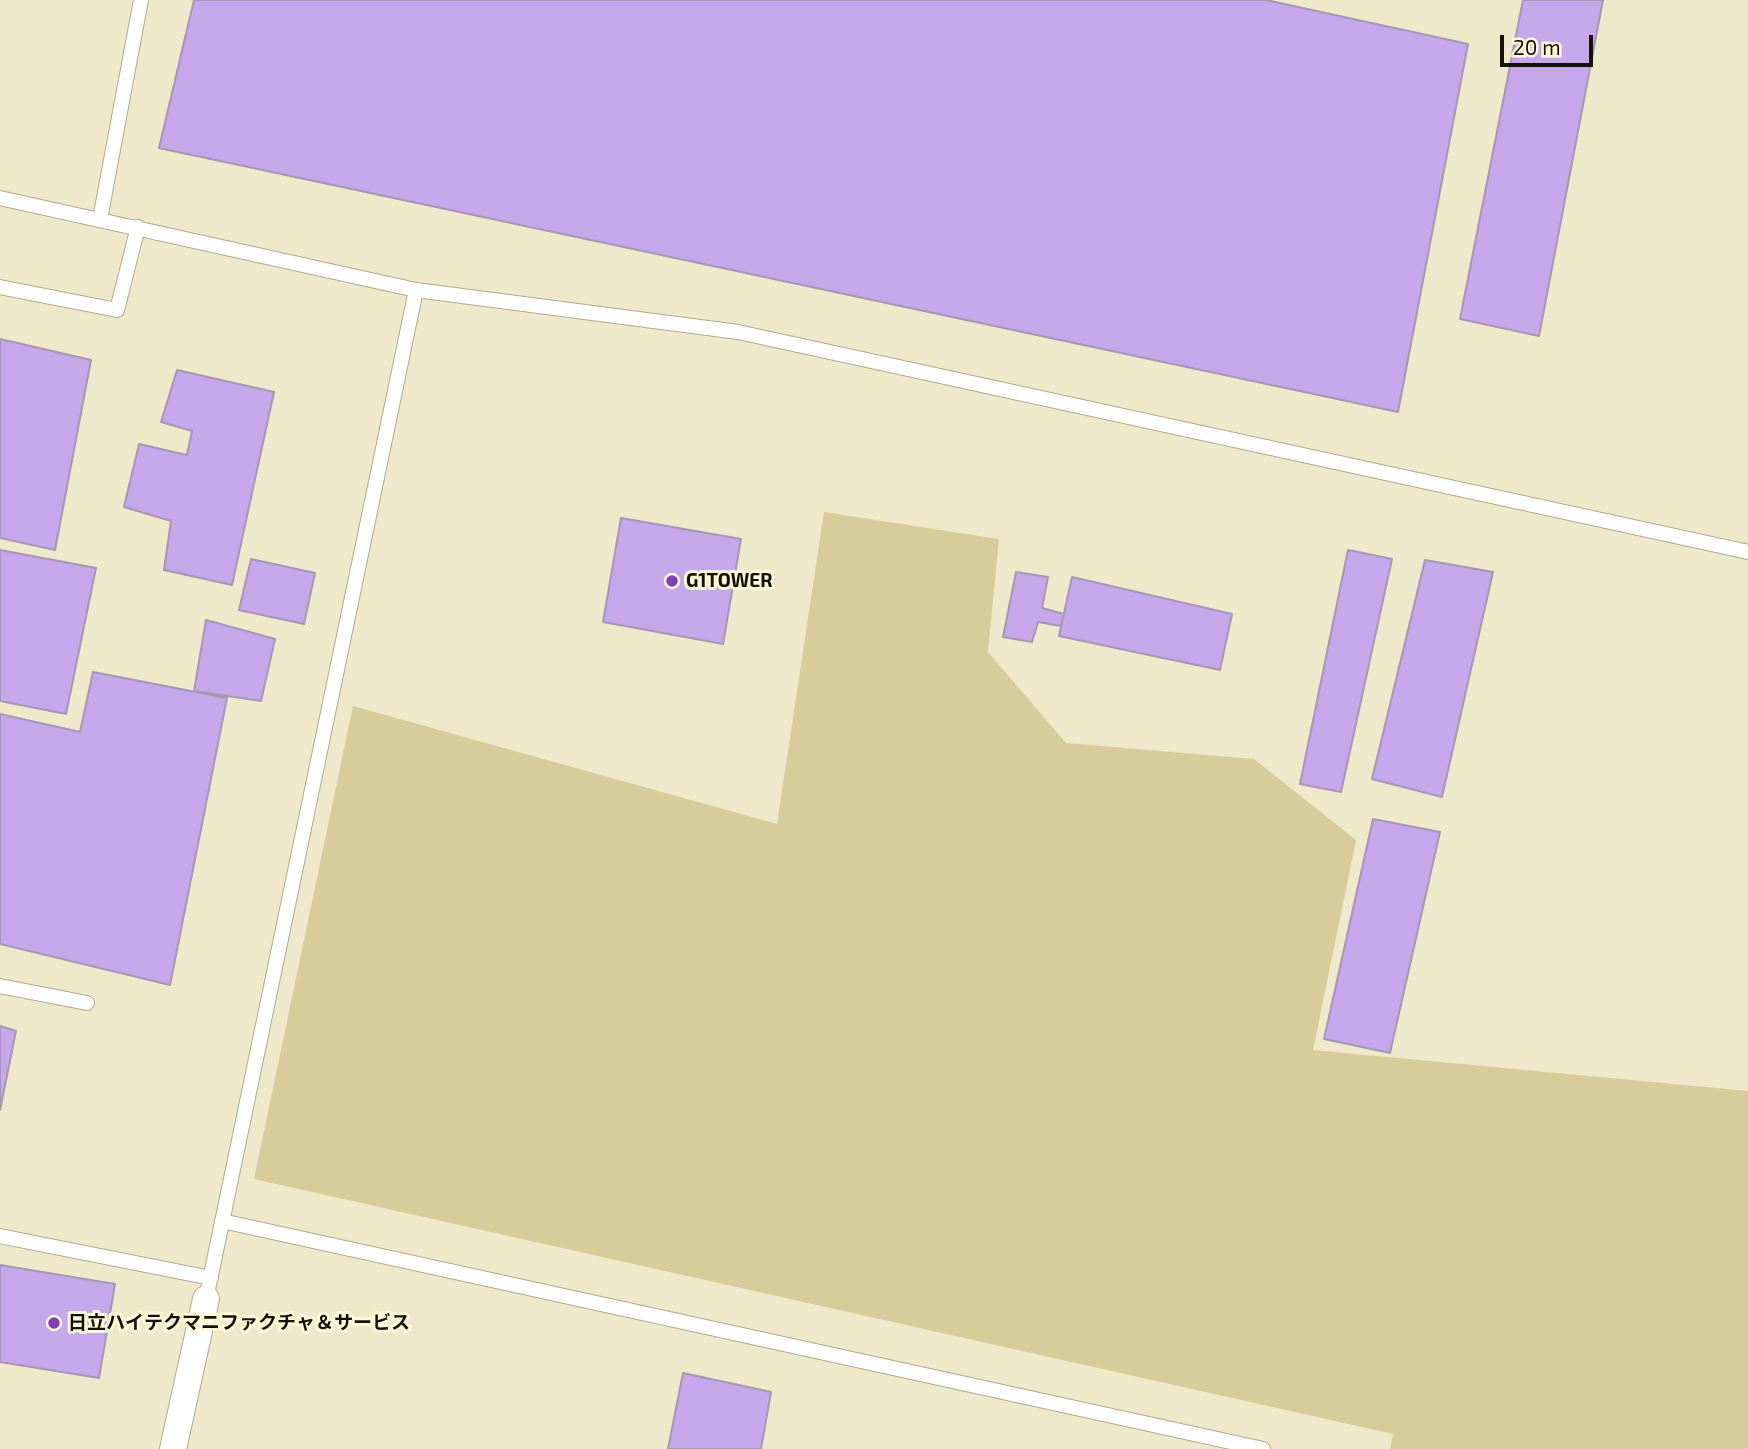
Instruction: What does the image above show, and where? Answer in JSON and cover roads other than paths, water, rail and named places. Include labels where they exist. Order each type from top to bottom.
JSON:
[{"type":"street","points":[[173,1449],[209,1288]]},
{"type":"lane","points":[[100,219],[142,0]]},
{"type":"lane","points":[[0,198],[416,290],[738,332],[1748,552]]},
{"type":"lane","points":[[0,287],[117,310],[138,227]]},
{"type":"lane","points":[[0,1236],[209,1288],[416,290]]},
{"type":"lane","points":[[0,986],[87,1003]]},
{"type":"lane","points":[[222,1221],[1263,1449]]},
{"type":"place","name":"G1TOWER","points":[[672,581]]},
{"type":"place","name":"日立ハイテクマニファクチャ＆サービス","points":[[54,1323]]}]
